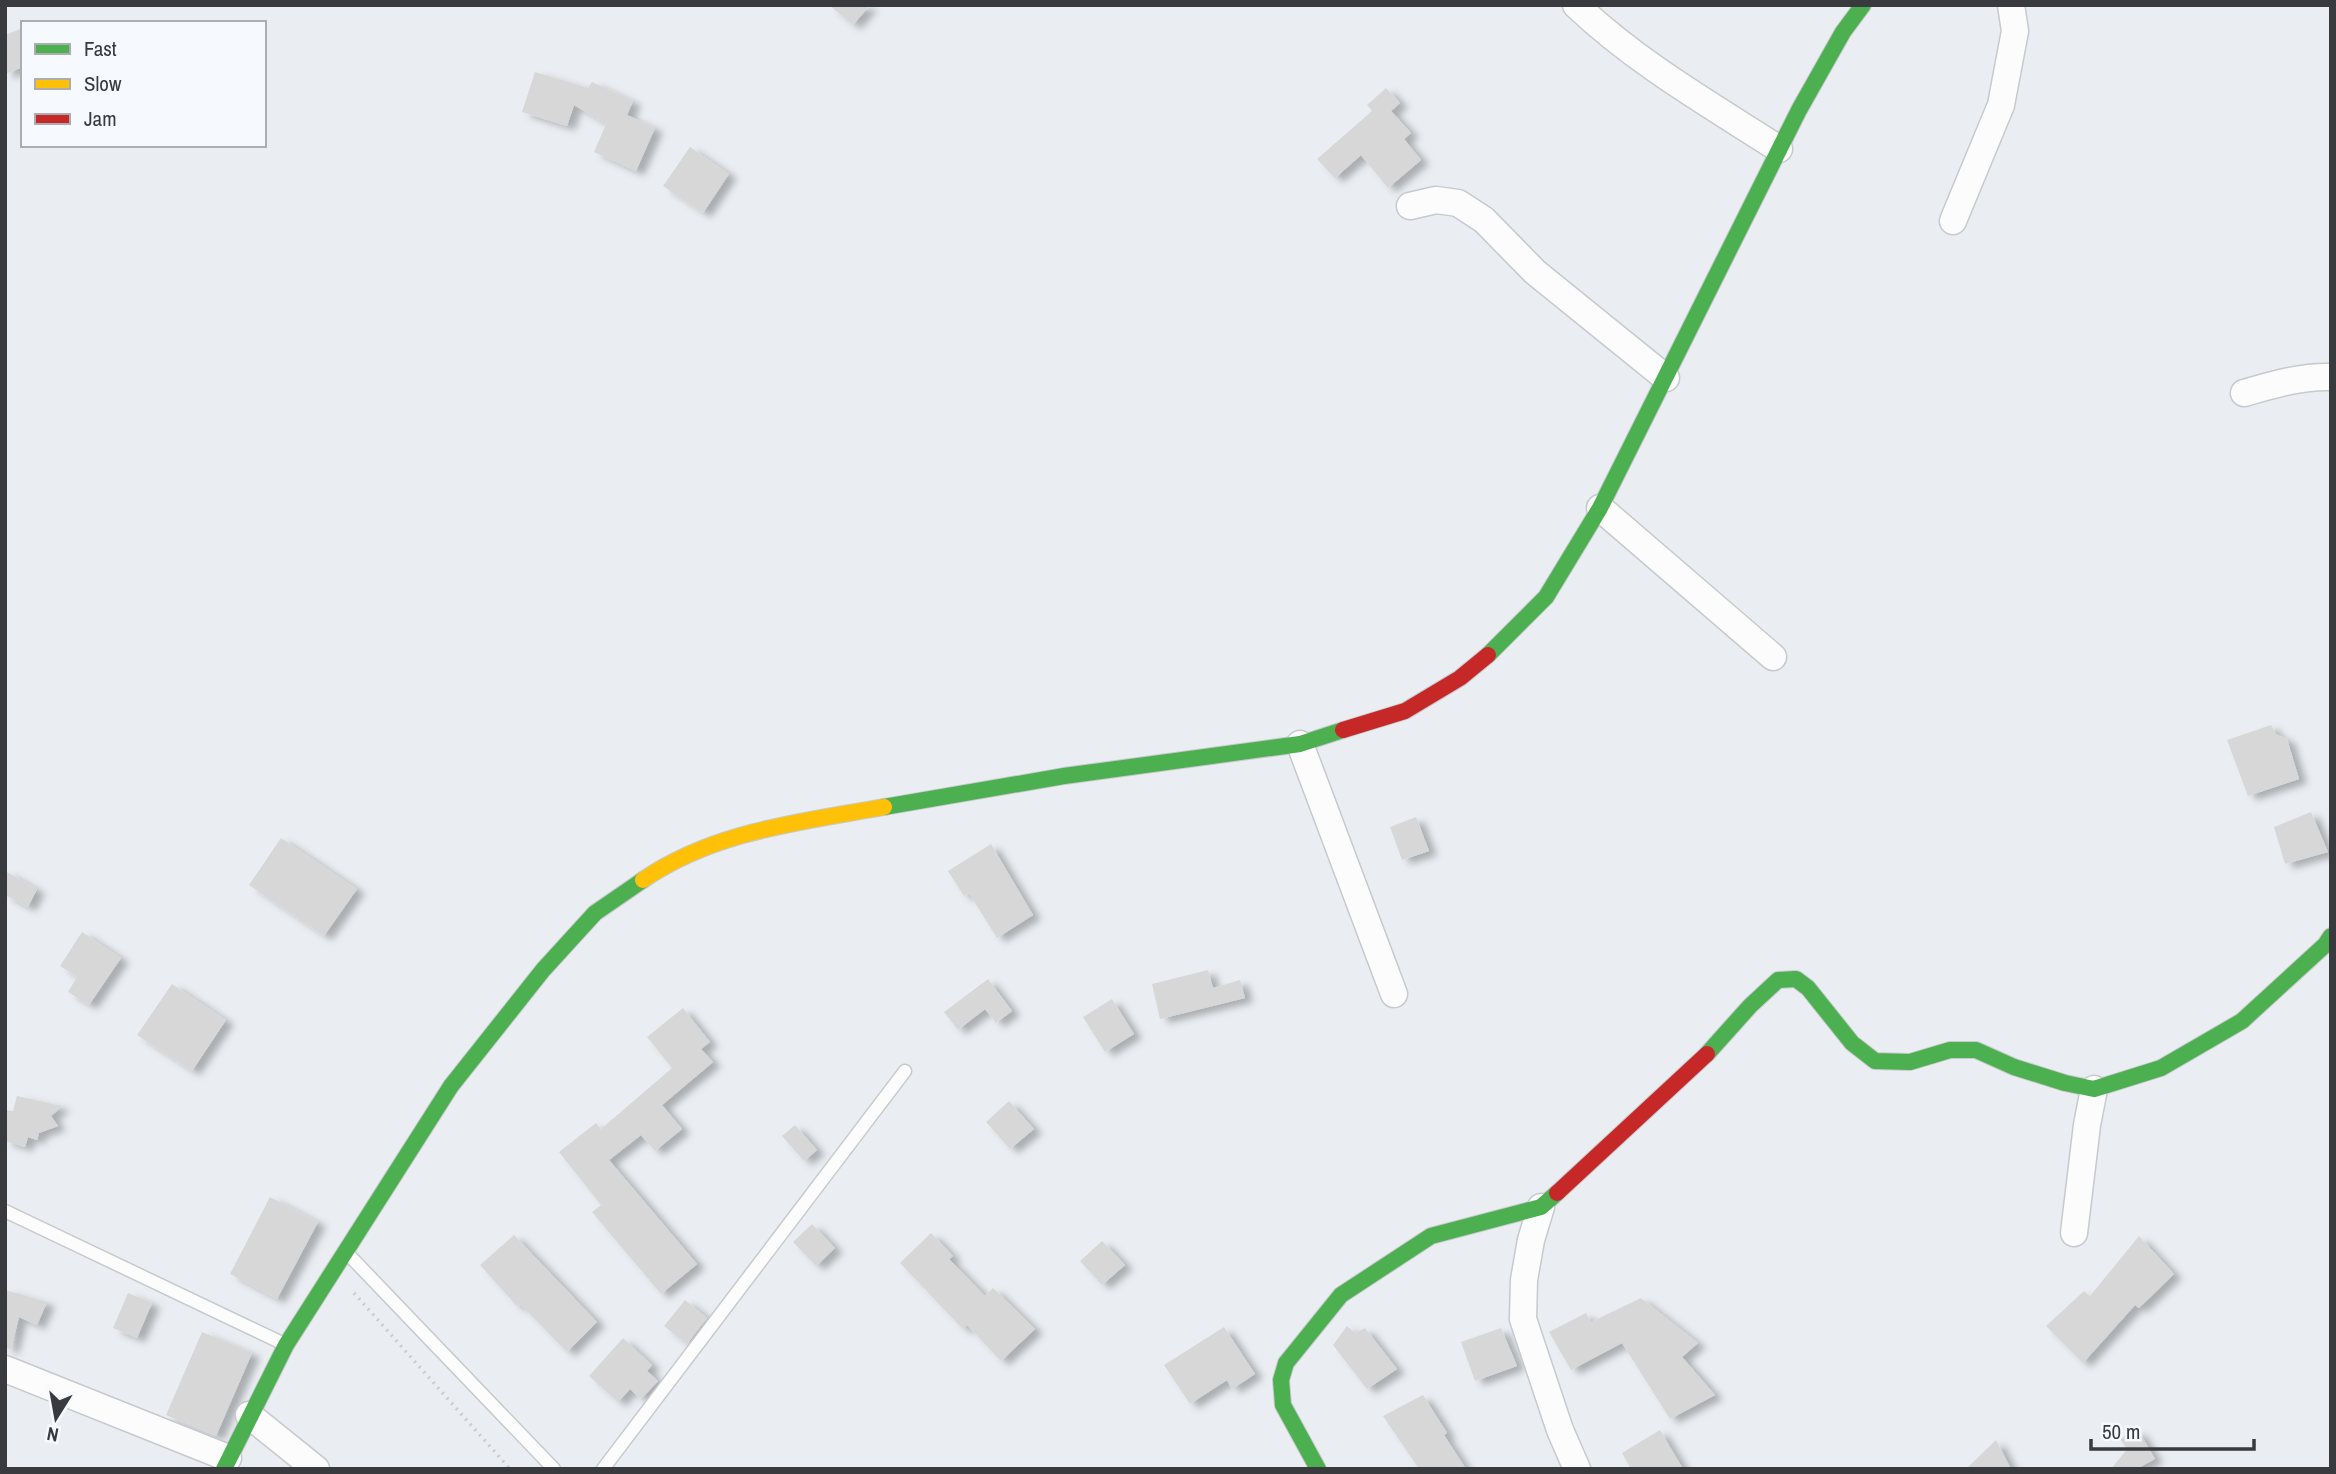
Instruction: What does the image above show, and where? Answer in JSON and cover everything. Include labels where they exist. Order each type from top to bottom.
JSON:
[{"type":"street","points":[[1576,5],[1607,35],[1779,149]]},
{"type":"street","points":[[5,1368],[226,1464],[286,1345],[451,1086],[544,970],[595,913],[660,868],[716,842],[772,827],[1064,776],[1300,744],[1405,711],[1460,678],[1492,651],[1546,597],[1600,508],[1779,149],[1843,32],[1863,5]]},
{"type":"street","points":[[1953,221],[2001,105],[2015,31],[2011,5]]},
{"type":"street","points":[[1410,206],[1436,200],[1458,203],[1484,220],[1535,272],[1666,378]]},
{"type":"street","points":[[2244,393],[2278,383],[2331,377]]},
{"type":"street","points":[[1600,508],[1773,657]]},
{"type":"street","points":[[1300,744],[1394,995]]},
{"type":"street","points":[[1318,1469],[1283,1405],[1281,1380],[1286,1363],[1341,1295],[1431,1236],[1541,1207],[1697,1066],[1750,1006],[1778,980],[1797,979],[1808,988],[1852,1044],[1875,1061],[1910,1062],[1950,1050],[1976,1050],[2014,1067],[2094,1089],[2161,1068],[2242,1021],[2325,945],[2331,936]]},
{"type":"street","points":[[2074,1233],[2094,1089]]},
{"type":"street","points":[[1541,1207],[1531,1240],[1524,1280],[1523,1319],[1560,1430],[1577,1469]]},
{"type":"street","points":[[249,1415],[316,1469]]},
{"type":"lane","points":[[603,1469],[905,1071]]},
{"type":"lane","points":[[5,1211],[286,1345]]},
{"type":"lane","points":[[345,1251],[554,1469]]},
{"type":"path","points":[[334,1270],[510,1469]]},
{"type":"building","points":[[829,5],[870,5],[853,25]]},
{"type":"building","points":[[21,29],[21,68],[5,74],[5,35]]},
{"type":"building","points":[[535,72],[588,88],[592,82],[633,101],[627,115],[655,128],[636,171],[594,152],[606,124],[574,105],[567,126],[522,112]]},
{"type":"building","points":[[1386,88],[1400,103],[1391,111],[1411,133],[1404,139],[1421,160],[1388,188],[1361,155],[1335,178],[1317,159],[1372,111],[1367,105]]},
{"type":"building","points":[[690,147],[729,174],[703,213],[663,186]]},
{"type":"building","points":[[2271,725],[2276,734],[2287,739],[2299,779],[2248,796],[2227,740]]},
{"type":"building","points":[[2311,812],[2328,852],[2285,864],[2274,827]]},
{"type":"building","points":[[1416,817],[1429,851],[1402,860],[1390,827]]},
{"type":"building","points":[[281,838],[357,889],[324,936],[249,885]]},
{"type":"building","points":[[991,844],[1033,915],[997,938],[969,893],[964,896],[948,871]]},
{"type":"building","points":[[5,871],[37,889],[28,907],[5,895]]},
{"type":"building","points":[[82,932],[121,958],[89,1005],[68,992],[77,977],[60,966]]},
{"type":"building","points":[[1208,970],[1213,988],[1240,980],[1245,998],[1160,1019],[1152,984]]},
{"type":"building","points":[[988,979],[1012,1011],[996,1023],[985,1009],[958,1030],[944,1012]]},
{"type":"building","points":[[172,984],[226,1020],[192,1071],[137,1035]]},
{"type":"building","points":[[1112,999],[1134,1034],[1105,1052],[1083,1017]]},
{"type":"building","points":[[683,1008],[710,1042],[701,1049],[713,1062],[662,1105],[682,1129],[655,1151],[641,1135],[609,1160],[697,1264],[661,1294],[592,1212],[601,1205],[559,1152],[596,1123],[601,1129],[672,1068],[647,1037]]},
{"type":"building","points":[[17,1096],[62,1106],[51,1116],[58,1126],[39,1133],[37,1140],[28,1137],[25,1147],[5,1141],[5,1110],[13,1111]]},
{"type":"building","points":[[1009,1101],[1034,1129],[1010,1149],[986,1122]]},
{"type":"building","points":[[795,1125],[817,1150],[804,1161],[782,1136]]},
{"type":"building","points":[[270,1197],[318,1222],[277,1299],[230,1274]]},
{"type":"building","points":[[812,1224],[835,1248],[816,1266],[793,1242]]},
{"type":"building","points":[[931,1233],[953,1256],[949,1259],[985,1296],[993,1288],[1035,1329],[1001,1361],[967,1325],[963,1329],[900,1263]]},
{"type":"building","points":[[514,1235],[597,1322],[567,1352],[520,1304],[517,1306],[480,1265]]},
{"type":"building","points":[[2139,1236],[2174,1274],[2139,1308],[2135,1305],[2083,1363],[2046,1326],[2084,1291],[2090,1296]]},
{"type":"building","points":[[1102,1241],[1125,1265],[1102,1285],[1080,1261]]},
{"type":"building","points":[[5,1290],[47,1302],[37,1325],[19,1317],[11,1349],[5,1348]]},
{"type":"building","points":[[128,1293],[152,1303],[137,1338],[113,1328]]},
{"type":"building","points":[[1641,1298],[1698,1343],[1682,1357],[1715,1395],[1670,1419],[1622,1343],[1571,1370],[1549,1332],[1586,1313],[1591,1322]]},
{"type":"building","points":[[685,1300],[707,1318],[687,1344],[664,1326]]},
{"type":"building","points":[[1347,1326],[1355,1333],[1365,1328],[1397,1369],[1367,1389],[1333,1345]]},
{"type":"building","points":[[1224,1327],[1255,1374],[1232,1389],[1227,1380],[1190,1404],[1164,1365]]},
{"type":"building","points":[[1501,1328],[1517,1366],[1475,1381],[1461,1342]]},
{"type":"building","points":[[202,1332],[252,1353],[216,1436],[166,1415]]},
{"type":"building","points":[[623,1338],[652,1365],[647,1371],[658,1381],[641,1399],[630,1389],[618,1402],[589,1376]]},
{"type":"building","points":[[1423,1395],[1466,1469],[1419,1469],[1383,1416]]},
{"type":"building","points":[[1660,1430],[1683,1469],[1631,1469],[1622,1453]]},
{"type":"building","points":[[2138,1430],[2155,1459],[2136,1469],[2111,1469],[2127,1449],[2120,1439]]},
{"type":"building","points":[[1996,1440],[2011,1469],[1966,1469]]},
{"type":"traffic: fast","points":[[1488,655],[1546,597],[1600,508],[1799,110],[1843,32],[1863,5]]},
{"type":"traffic: fast","points":[[884,807],[1064,776],[1300,744],[1343,730]]},
{"type":"traffic: fast","points":[[224,1469],[286,1345],[451,1086],[543,970],[595,913],[643,880]]},
{"type":"traffic: fast","points":[[1707,1054],[1750,1006],[1778,980],[1796,979],[1808,988],[1852,1043],[1875,1061],[1910,1062],[1950,1050],[1976,1050],[2014,1067],[2094,1089],[2161,1068],[2242,1021],[2325,945],[2331,936]]},
{"type":"traffic: fast","points":[[1318,1469],[1283,1405],[1281,1380],[1286,1363],[1341,1295],[1431,1236],[1541,1207],[1557,1193]]},
{"type":"traffic: slow","points":[[643,880],[670,863],[729,839],[790,824],[884,807]]},
{"type":"traffic: jam","points":[[1343,730],[1405,711],[1460,678],[1488,655]]},
{"type":"traffic: jam","points":[[1557,1193],[1707,1054]]}]
